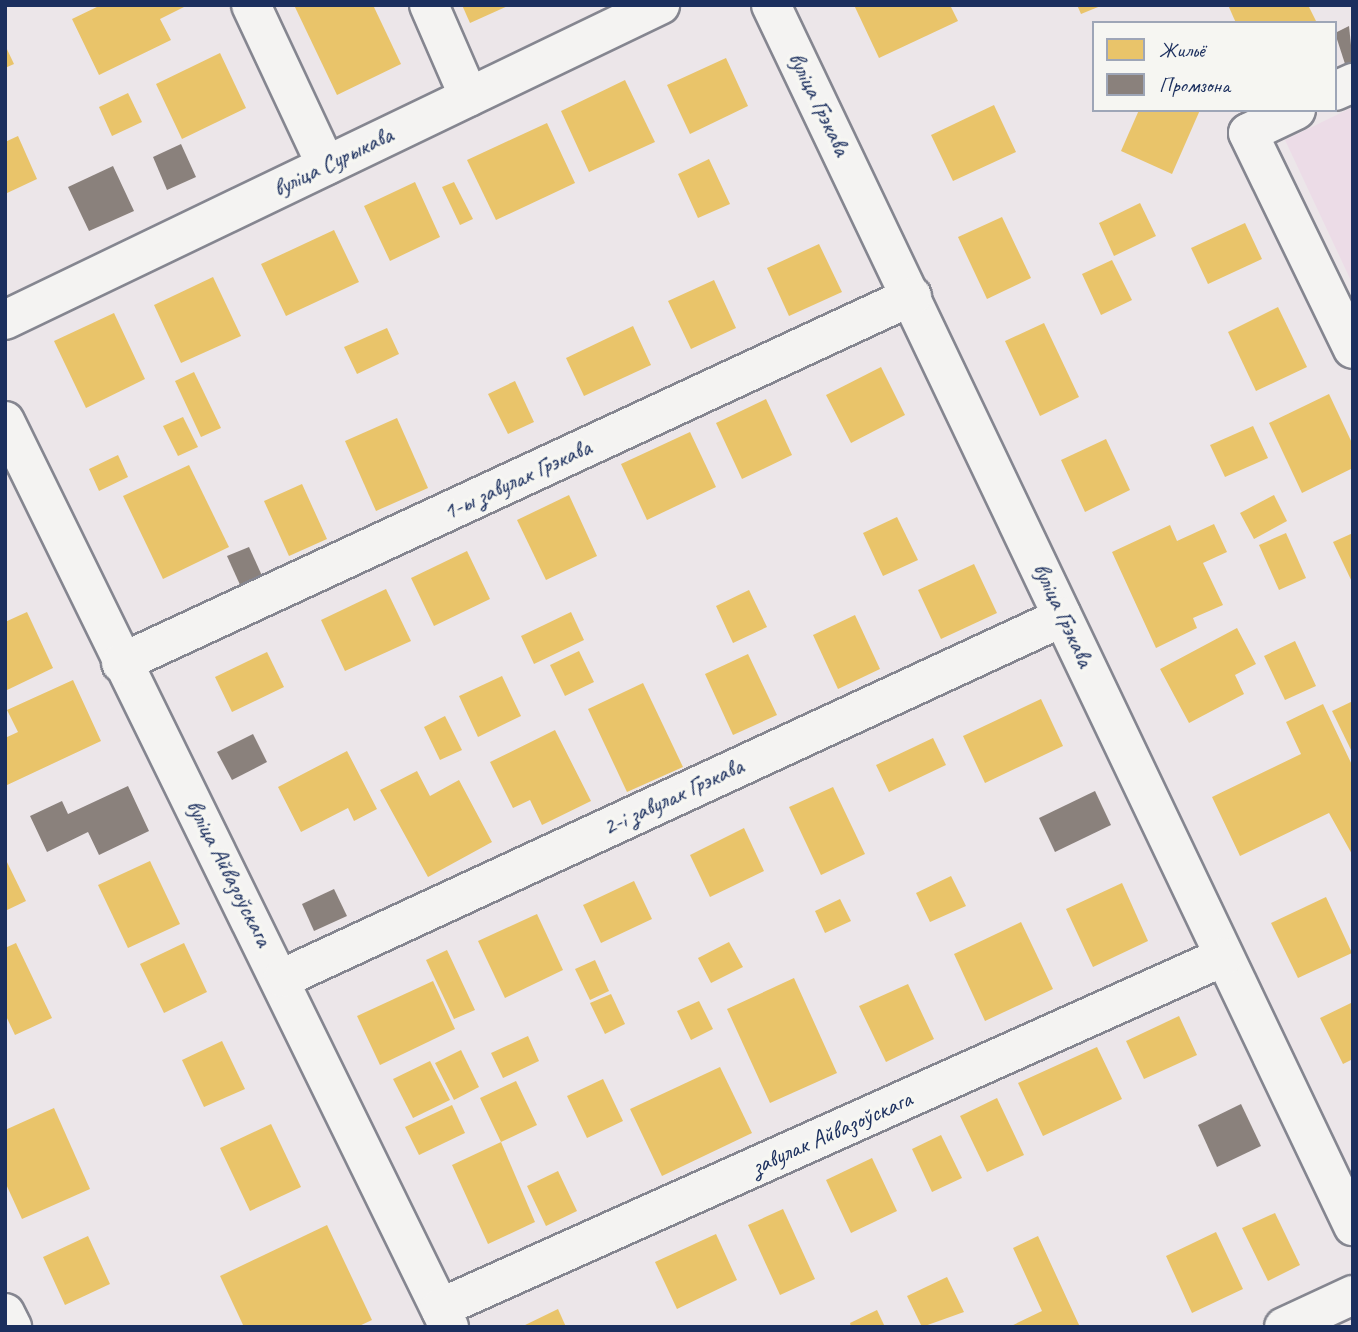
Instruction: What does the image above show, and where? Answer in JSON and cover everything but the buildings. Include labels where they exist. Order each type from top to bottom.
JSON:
[{"type":"street","points":[[251,5],[326,165]]},
{"type":"street","points":[[429,5],[469,97]]},
{"type":"street","name":"вуліца Сурыкава","points":[[5,320],[660,5]]},
{"type":"street","name":"вуліца Грэкава","points":[[771,5],[1353,1226]]},
{"type":"street","points":[[1337,90],[1353,83]]},
{"type":"street","points":[[1292,112],[1248,133],[1353,349]]},
{"type":"street","name":"1-ы завулак Грэкава","points":[[121,663],[912,296]]},
{"type":"street","name":"вуліца Айвазоўскага","points":[[5,421],[121,663],[283,978],[445,1317]]},
{"type":"street","name":"2-і завулак Грэкава","points":[[283,978],[1063,617]]},
{"type":"street","name":"завулак Айвазоўскага","points":[[445,1317],[1223,957]]},
{"type":"street","points":[[1284,1327],[1353,1295]]},
{"type":"street","points":[[5,1313],[12,1327]]},
{"type":"shaded area","points":[[1353,107],[1353,285],[1285,140]]}]
